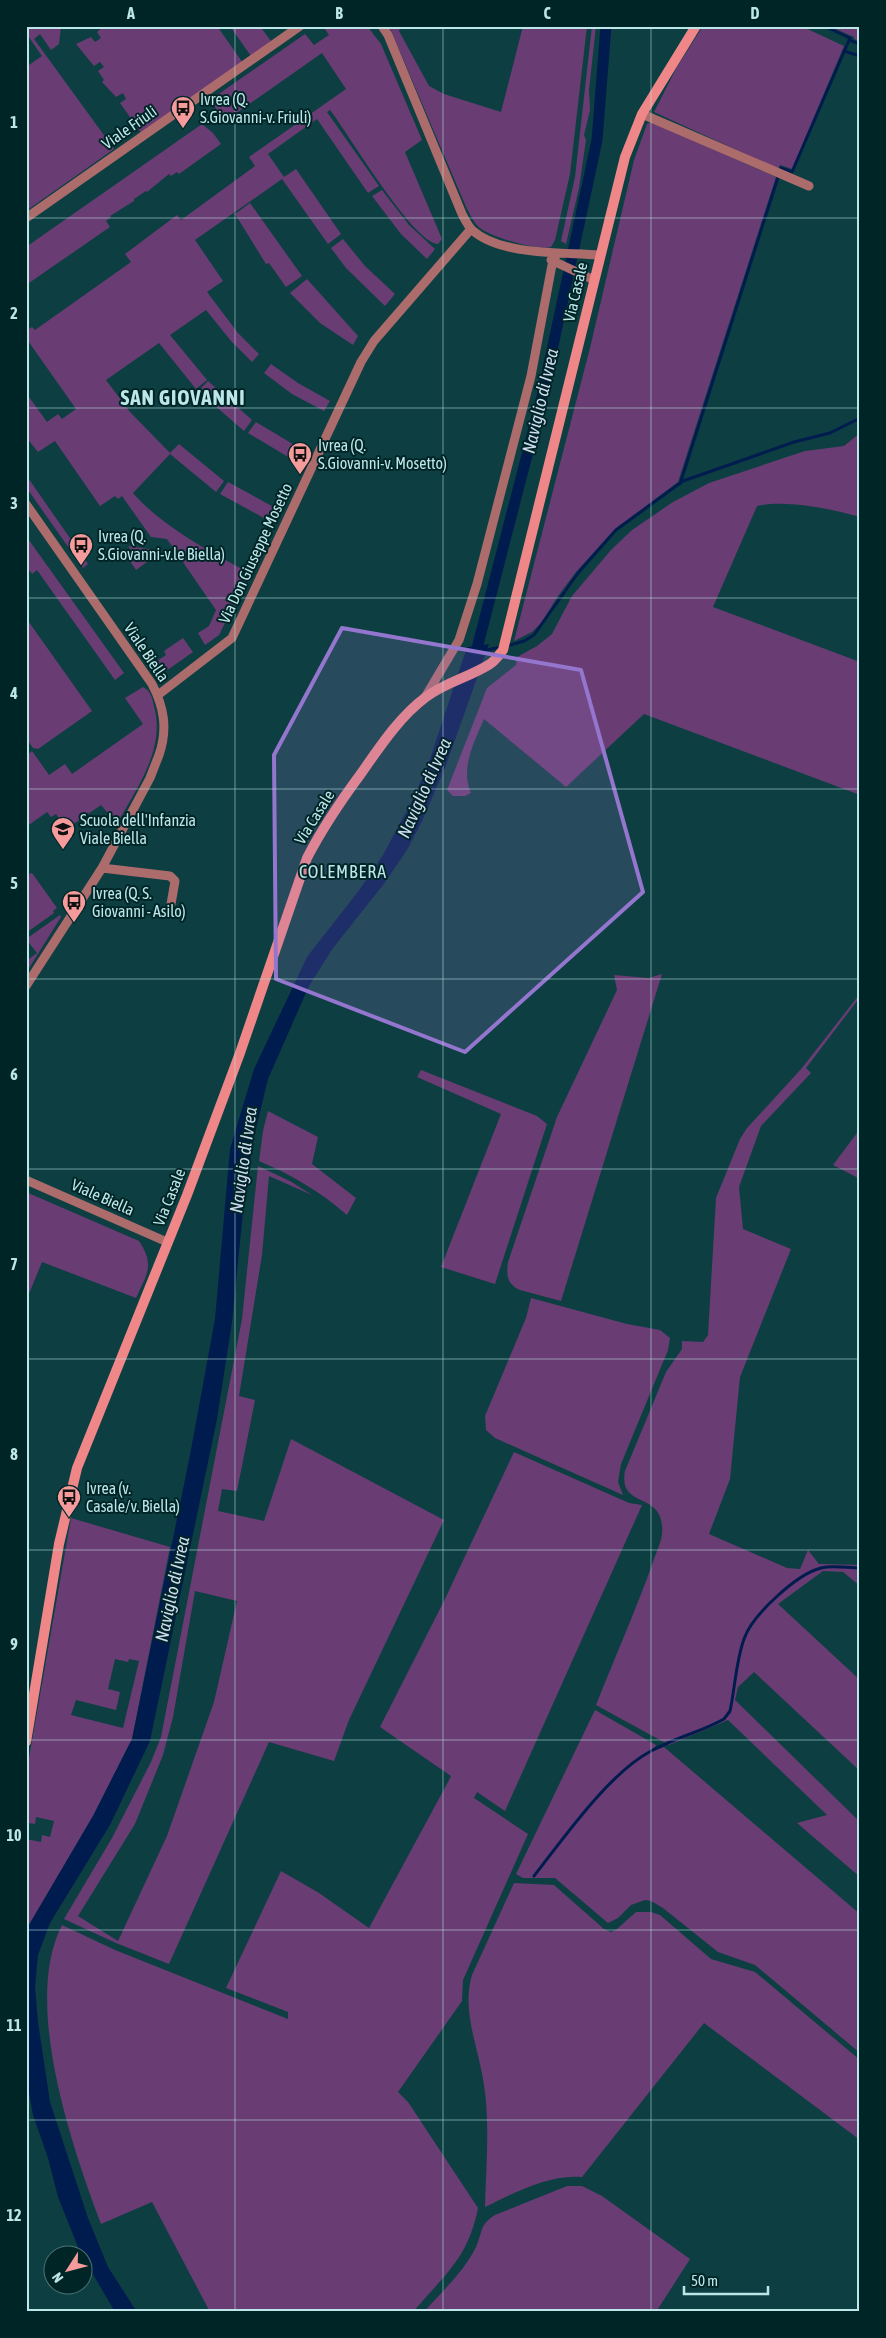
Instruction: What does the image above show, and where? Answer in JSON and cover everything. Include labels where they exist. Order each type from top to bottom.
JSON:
[{"type":"main road","name":"Via Casale","points":[[26,1742],[59,1544],[76,1468],[167,1242],[240,1053],[306,858],[321,830],[386,738],[424,699],[441,687],[492,664],[503,650],[515,608],[599,255],[623,166],[642,114],[696,26]]},
{"type":"street","name":"Viale Friuli","points":[[26,218],[300,26]]},
{"type":"street","points":[[382,26],[388,35],[462,214],[471,229],[489,240],[556,257],[586,254],[599,255]]},
{"type":"street","points":[[642,114],[809,186]]},
{"type":"street","name":"Via Don Giuseppe Mosetto","points":[[158,695],[232,638],[361,362],[374,341],[471,229]]},
{"type":"street","points":[[556,257],[594,280]]},
{"type":"street","name":"Via Casale","points":[[424,699],[458,640],[477,584],[497,500],[529,382],[552,265],[556,257]]},
{"type":"street","name":"Viale Biella","points":[[26,504],[158,695],[163,706],[165,725],[162,749],[150,778],[102,868],[26,986]]},
{"type":"street","points":[[102,868],[170,876],[175,881],[172,904]]},
{"type":"street","name":"Viale Biella","points":[[26,1180],[167,1242]]},
{"type":"highlighted area","points":[[342,628],[581,670],[643,892],[465,1052],[276,979],[274,755]]},
{"type":"shaded area","points":[[26,26],[61,26],[59,44],[51,50],[40,34],[34,39],[114,149],[26,211],[26,67],[42,56],[26,33]]},
{"type":"shaded area","points":[[104,26],[217,26],[243,63],[142,134],[120,103],[126,99],[123,93],[116,97],[102,82],[104,80],[98,71],[104,67],[100,62],[94,66],[76,44],[91,37],[95,42],[101,38],[97,32]]},
{"type":"shaded area","points":[[236,26],[266,26],[262,29],[271,41],[251,56],[232,29]]},
{"type":"shaded area","points":[[323,26],[367,26],[381,44],[422,140],[405,152],[442,239],[438,244],[427,239],[413,226],[381,185],[330,110],[327,112],[379,186],[368,193],[317,119],[268,154],[284,177],[296,169],[341,234],[328,244],[282,179],[195,240],[223,281],[207,292],[238,333],[259,354],[252,362],[231,341],[206,310],[170,335],[207,380],[196,389],[159,343],[106,380],[130,412],[170,453],[179,444],[224,481],[216,492],[170,454],[133,493],[157,516],[188,538],[250,573],[219,635],[205,645],[198,633],[209,626],[216,610],[167,539],[151,537],[122,496],[118,499],[115,496],[100,506],[55,441],[38,452],[26,437],[26,393],[47,422],[58,414],[62,419],[76,409],[26,338],[26,331],[32,327],[35,330],[131,262],[125,254],[177,215],[181,220],[255,166],[249,157],[346,89],[322,53],[225,121],[210,100],[305,34],[314,45],[329,35]]},
{"type":"shaded area","points":[[389,26],[401,26],[399,31],[429,86],[444,94],[501,112],[523,26],[587,26],[570,174],[555,240],[551,247],[536,247],[504,239],[486,232],[474,222]]},
{"type":"shaded area","points":[[592,26],[596,26],[589,90],[590,110],[584,135],[586,140],[579,188],[566,244],[561,241],[575,177]]},
{"type":"shaded area","points":[[703,26],[801,26],[844,46],[792,169],[780,165],[778,169],[654,112],[677,67]]},
{"type":"shaded area","points":[[829,26],[860,26],[860,42],[854,39],[854,37]]},
{"type":"shaded area","points":[[651,122],[776,177],[678,482],[615,529],[576,572],[541,623],[532,632],[514,641],[590,348],[634,160],[647,124]]},
{"type":"shaded area","points":[[202,124],[213,133],[221,144],[179,174],[177,172],[171,176],[169,174],[147,192],[110,216],[106,221],[110,227],[26,285],[26,247]]},
{"type":"shaded area","points":[[382,190],[409,225],[435,249],[427,259],[401,234],[372,196]]},
{"type":"shaded area","points":[[250,203],[302,276],[286,287],[269,263],[266,264],[235,214]]},
{"type":"shaded area","points":[[343,239],[365,266],[395,294],[385,306],[346,268],[331,248]]},
{"type":"shaded area","points":[[307,279],[358,336],[353,345],[320,323],[290,293]]},
{"type":"shaded area","points":[[271,364],[298,383],[330,401],[324,411],[292,394],[264,373]]},
{"type":"shaded area","points":[[208,381],[252,420],[244,431],[198,391]]},
{"type":"shaded area","points":[[256,422],[306,452],[300,464],[248,433]]},
{"type":"shaded area","points":[[860,433],[860,517],[795,504],[757,506],[713,607],[860,662],[860,795],[644,714],[566,787],[484,719],[473,746],[468,765],[468,784],[471,793],[465,796],[453,796],[447,790],[487,688],[516,665],[517,657],[537,646],[552,634],[572,596],[611,550],[632,530],[673,502],[709,483],[805,451],[844,446]]},
{"type":"shaded area","points":[[26,475],[88,564],[83,568],[26,487]]},
{"type":"shaded area","points":[[228,482],[279,510],[273,523],[220,494]]},
{"type":"shaded area","points":[[26,536],[124,673],[115,680],[37,570],[32,574],[26,566]]},
{"type":"shaded area","points":[[128,546],[162,551],[136,570],[125,554],[131,550]]},
{"type":"shaded area","points":[[26,618],[92,711],[38,749],[33,748],[26,738]]},
{"type":"shaded area","points":[[183,638],[193,652],[159,676],[151,665],[166,655],[164,651]]},
{"type":"shaded area","points":[[143,687],[153,700],[157,722],[156,737],[148,767],[117,824],[101,805],[59,834],[58,832],[65,827],[56,814],[51,817],[47,812],[26,827],[26,756],[32,751],[49,775],[65,764],[72,774],[143,724],[125,698]]},
{"type":"shaded area","points":[[26,870],[29,874],[32,873],[57,908],[53,911],[54,913],[26,933]]},
{"type":"shaded area","points":[[60,915],[61,917],[26,973],[26,961],[37,953],[26,939]]},
{"type":"shaded area","points":[[662,974],[561,1301],[520,1290],[512,1285],[508,1279],[508,1262],[557,1117],[617,990],[614,975],[649,978]]},
{"type":"shaded area","points":[[859,995],[860,997],[806,1068],[811,1073],[761,1126],[739,1187],[743,1229],[791,1249],[740,1377],[730,1479],[709,1534],[787,1568],[800,1569],[808,1550],[819,1564],[860,1565],[860,1586],[843,1572],[823,1571],[778,1604],[860,1680],[860,1771],[754,1672],[738,1687],[735,1700],[860,1822],[860,1877],[797,1823],[827,1815],[728,1720],[669,1745],[596,1705],[640,1598],[662,1534],[659,1515],[654,1508],[633,1496],[627,1490],[624,1483],[625,1471],[666,1372],[682,1349],[682,1341],[703,1342],[708,1335],[716,1198],[740,1139],[747,1128],[802,1068]]},
{"type":"shaded area","points":[[421,1070],[537,1116],[547,1124],[495,1284],[441,1267],[501,1114],[417,1077]]},
{"type":"shaded area","points":[[268,1111],[318,1137],[312,1164],[356,1198],[347,1215],[306,1185],[259,1161]]},
{"type":"shaded area","points":[[860,1129],[860,1179],[833,1165]]},
{"type":"shaded area","points":[[258,1166],[290,1181],[312,1195],[269,1176],[262,1255],[239,1396],[255,1400],[237,1491],[222,1489],[218,1511],[264,1521],[291,1439],[444,1520],[349,1720],[334,1761],[269,1742],[169,1964],[116,1943],[64,1919],[112,1838],[151,1762],[161,1737],[242,1319]],"holes":[[[195,1591],[237,1601],[214,1702],[167,1836],[118,1941],[78,1916],[135,1824],[163,1755],[173,1717]]]},
{"type":"shaded area","points":[[26,1192],[139,1241],[147,1257],[148,1270],[136,1298],[42,1262],[26,1301]]},
{"type":"shaded area","points":[[531,1298],[627,1324],[660,1330],[670,1338],[668,1350],[621,1464],[618,1482],[623,1495],[495,1438],[486,1430],[485,1416],[526,1318]]},
{"type":"shaded area","points":[[514,1452],[629,1503],[642,1505],[505,1811],[477,1792],[474,1798],[528,1834],[463,1980],[462,2001],[398,2092],[408,2102],[478,2208],[474,2226],[461,2254],[445,2276],[413,2312],[210,2312],[152,2202],[101,2224],[65,2116],[49,2033],[47,1993],[51,1957],[62,1925],[115,1950],[288,2019],[288,2012],[226,1988],[281,1871],[319,1893],[369,1928],[448,1782],[451,1776],[380,1727],[444,1601]]},
{"type":"shaded area","points":[[71,1518],[170,1547],[132,1739],[93,1816],[26,1930],[26,1839],[41,1842],[42,1835],[50,1837],[54,1821],[36,1817],[35,1824],[28,1823],[26,1828],[26,1775]],"holes":[[[115,1659],[128,1662],[129,1659],[139,1661],[123,1728],[71,1715],[76,1700],[116,1710],[120,1692],[108,1689]]]},
{"type":"shaded area","points":[[595,1710],[656,1745],[653,1751],[664,1747],[860,1914],[860,2053],[755,1965],[718,1952],[663,1908],[651,1901],[645,1900],[631,1905],[618,1918],[608,1923],[555,1878],[523,1878],[516,1874]]},
{"type":"shaded area","points":[[514,1883],[554,1885],[604,1929],[611,1932],[636,1912],[651,1912],[660,1915],[711,1959],[755,1972],[860,2060],[860,2140],[704,2023],[582,2177],[557,2178],[544,2181],[485,2207],[486,2100],[482,2071],[472,2030],[469,1989],[472,1975]]},
{"type":"shaded area","points":[[567,2186],[582,2186],[602,2196],[690,2259],[656,2312],[424,2312],[465,2265],[476,2247],[486,2222],[495,2215]]},
{"type":"water","points":[[489,644],[445,768],[422,821],[407,850],[383,885],[333,948],[309,986],[268,1079],[254,1137],[245,1192],[232,1322],[217,1419],[150,1741],[110,1825],[50,1923],[38,1955],[35,1987],[38,2022],[50,2102],[88,2218],[108,2267],[137,2312],[115,2312],[92,2273],[92,2246],[78,2246],[58,2197],[48,2158],[33,2115],[26,2076],[26,1930],[93,1816],[132,1739],[190,1455],[215,1319],[230,1149],[254,1069],[307,957],[360,889],[383,855],[412,801],[428,765],[467,647]]},
{"type":"waterway","name":"Naviglio di Ivrea","points":[[474,660],[542,397],[597,140],[606,26]]},
{"type":"waterway","points":[[680,484],[781,168],[792,172],[850,38],[824,26]]},
{"type":"waterway","points":[[849,40],[860,44]]},
{"type":"waterway","points":[[844,51],[860,56]]},
{"type":"waterway","points":[[507,646],[524,641],[534,635],[578,573],[616,530],[683,481],[794,442],[830,433],[860,418]]},
{"type":"waterway","points":[[482,651],[501,647]]},
{"type":"waterway","points":[[534,1876],[603,1790],[635,1761],[660,1746],[724,1719],[730,1711],[737,1665],[744,1639],[756,1619],[776,1597],[800,1578],[821,1568],[860,1568]]},
{"type":"place","name":"Ivrea (Q. S.Giovanni-v. Friuli)","points":[[183,129]]},
{"type":"place","name":"Ivrea (Q. S.Giovanni-v. Mosetto)","points":[[300,475]]},
{"type":"place","name":"Ivrea (Q. S.Giovanni-v.le Biella)","points":[[81,566]]},
{"type":"place","name":"Scuola dell'Infanzia Viale Biella","points":[[63,850]]},
{"type":"place","name":"Ivrea (Q. S. Giovanni - Asilo)","points":[[74,923]]},
{"type":"place","name":"Ivrea (v. Casale/v. Biella)","points":[[69,1518]]},
{"type":"district","name":"SAN GIOVANNI","points":[[183,397]]},
{"type":"district","name":"COLEMBERA","points":[[343,871]]}]
